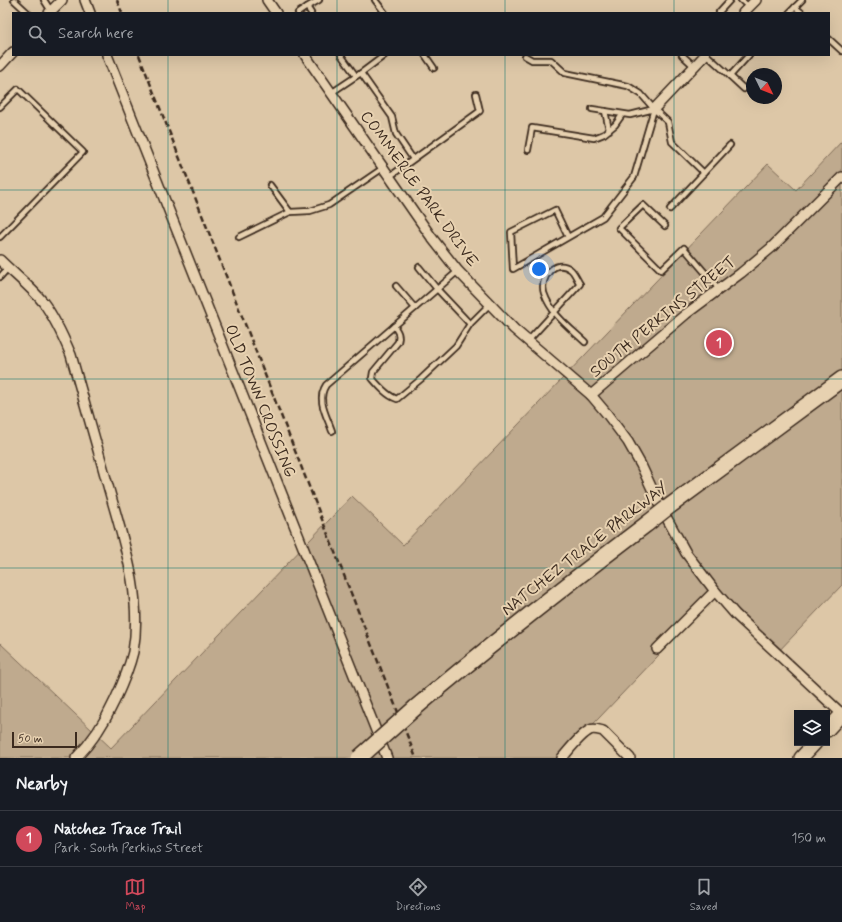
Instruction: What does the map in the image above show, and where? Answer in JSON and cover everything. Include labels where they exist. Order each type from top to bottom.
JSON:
[{"type":"main road","name":"NATCHEZ TRACE PARKWAY","points":[[359,758],[415,708],[475,658],[667,508],[842,379]]},
{"type":"main road","points":[[830,727],[842,714]]},
{"type":"main road","points":[[801,758],[812,746]]},
{"type":"street","points":[[50,12],[62,0]]},
{"type":"street","points":[[85,0],[90,12]]},
{"type":"street","points":[[267,0],[275,12]]},
{"type":"street","points":[[746,10],[756,0]]},
{"type":"street","points":[[0,66],[12,53]]},
{"type":"street","name":"OLD TOWN CROSSING","points":[[107,56],[387,758]]},
{"type":"street","name":"COMMERCE PARK DRIVE","points":[[306,56],[432,238],[458,271],[489,305],[590,395]]},
{"type":"street","points":[[654,109],[705,56]]},
{"type":"street","name":"SOUTH PERKINS STREET","points":[[842,177],[771,248],[686,314],[590,395],[608,414],[628,442],[641,465],[659,504],[686,553],[715,591],[735,614],[842,714]]},
{"type":"street","points":[[0,260],[43,302],[64,337],[71,355],[129,561],[135,596],[133,652],[128,670],[122,686],[102,726],[85,750],[76,758]]},
{"type":"street","points":[[657,649],[715,591]]},
{"type":"street","points":[[562,758],[590,729],[598,729],[603,731],[630,758]]},
{"type":"lane","points":[[14,0],[27,12]]},
{"type":"lane","points":[[44,0],[50,12]]},
{"type":"lane","points":[[300,12],[319,0]]},
{"type":"lane","points":[[375,0],[384,12]]},
{"type":"lane","points":[[719,12],[730,0]]},
{"type":"lane","points":[[741,0],[746,10]]},
{"type":"lane","points":[[790,12],[802,0]]},
{"type":"lane","points":[[307,7],[310,12]]},
{"type":"lane","points":[[795,7],[801,12]]},
{"type":"lane","points":[[830,40],[842,51]]},
{"type":"lane","points":[[342,56],[356,76]]},
{"type":"lane","points":[[332,93],[383,56]]},
{"type":"lane","points":[[426,56],[434,68]]},
{"type":"lane","points":[[525,56],[532,60],[551,60],[564,74],[628,86],[641,94],[668,122],[672,142],[704,173]]},
{"type":"lane","points":[[683,56],[694,66]]},
{"type":"lane","points":[[707,56],[744,89]]},
{"type":"lane","points":[[730,76],[748,56]]},
{"type":"lane","points":[[361,73],[392,117],[396,134],[413,159]]},
{"type":"lane","points":[[0,107],[18,89],[83,152],[0,237]]},
{"type":"lane","points":[[389,176],[480,111],[476,94]]},
{"type":"lane","points":[[592,109],[630,115],[654,109]]},
{"type":"lane","points":[[568,237],[555,210],[511,232],[513,269],[603,217],[634,177],[654,109]]},
{"type":"lane","points":[[605,111],[609,130]]},
{"type":"lane","points":[[528,150],[532,128],[594,138],[604,134],[615,125],[622,114]]},
{"type":"lane","points":[[670,209],[730,145]]},
{"type":"lane","points":[[239,237],[290,212],[310,211],[329,204],[384,168]]},
{"type":"lane","points":[[270,185],[290,212]]},
{"type":"lane","points":[[665,226],[643,205],[619,228],[661,270],[684,248],[719,289]]},
{"type":"lane","points":[[419,266],[437,289],[470,324]]},
{"type":"lane","points":[[528,341],[553,313],[580,284],[571,269],[564,266],[556,266],[549,271],[543,279],[543,292],[553,313],[585,342]]},
{"type":"lane","points":[[0,277],[8,268]]},
{"type":"lane","points":[[332,431],[321,402],[322,391],[326,385],[458,271]]},
{"type":"lane","points":[[396,286],[415,308]]},
{"type":"lane","points":[[394,326],[400,337],[398,342],[373,372],[372,378],[378,386],[392,398],[397,399],[456,346],[470,324],[489,305]]},
{"type":"shaded area","points":[[842,141],[842,585],[775,655],[714,597],[561,758],[0,758],[0,643],[111,748],[352,496],[403,545],[768,164],[796,190]]},
{"type":"railway","points":[[117,0],[122,12]]},
{"type":"railway","points":[[139,56],[416,758]]},
{"type":"place","name":"Natchez Trace Trail","points":[[719,343]]}]
